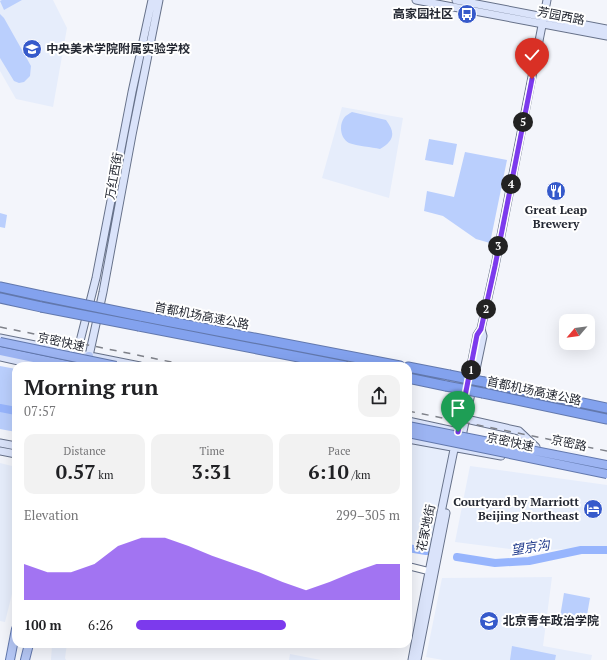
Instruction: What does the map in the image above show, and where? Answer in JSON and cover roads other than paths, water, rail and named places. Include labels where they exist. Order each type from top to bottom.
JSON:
[{"type":"highway","name":"首都机场高速公路","points":[[0,287],[42,296],[139,321],[327,362]]},
{"type":"highway","name":"首都机场高速公路","points":[[0,298],[41,307],[139,321],[377,362]]},
{"type":"highway","points":[[0,338],[13,345]]},
{"type":"highway","name":"京密快速","points":[[0,342],[96,362]]},
{"type":"highway","name":"京密快速","points":[[0,353],[53,362]]},
{"type":"highway","name":"首都机场高速公路","points":[[412,368],[607,408]]},
{"type":"highway","name":"首都机场高速公路","points":[[412,379],[607,419]]},
{"type":"highway","name":"京密快速","points":[[412,427],[607,464]]},
{"type":"highway","name":"京密快速","points":[[412,435],[607,475]]},
{"type":"main road","name":"万红西街","points":[[77,353],[96,278],[132,92],[152,0]]},
{"type":"main road","name":"万红西街","points":[[89,356],[104,286],[159,0]]},
{"type":"main road","name":"芳园西路","points":[[416,0],[607,29]]},
{"type":"main road","name":"芳园西路","points":[[456,0],[607,36]]},
{"type":"main road","points":[[457,448],[477,335],[481,329],[495,266],[547,0]]},
{"type":"main road","points":[[461,432],[466,419],[483,336],[481,329]]},
{"type":"main road","points":[[0,338],[120,362]]},
{"type":"main road","points":[[74,362],[77,353]]},
{"type":"main road","points":[[88,362],[89,356]]},
{"type":"main road","points":[[0,358],[20,362]]},
{"type":"main road","points":[[466,419],[519,432],[536,448]]},
{"type":"main road","name":"京密路","points":[[412,422],[607,464]]},
{"type":"main road","points":[[412,440],[607,475]]},
{"type":"main road","points":[[0,443],[12,445]]},
{"type":"main road","name":"花家地街","points":[[412,660],[428,571],[457,448]]},
{"type":"main road","name":"花家地街","points":[[417,660],[457,448]]},
{"type":"main road","points":[[0,451],[12,453]]},
{"type":"main road","points":[[10,660],[12,648]]},
{"type":"main road","points":[[25,660],[27,648]]},
{"type":"street","points":[[412,567],[428,571]]},
{"type":"waterway","name":"望京沟","points":[[0,408],[12,410]]},
{"type":"waterway","name":"望京沟","points":[[412,549],[426,551]]},
{"type":"waterway","name":"望京沟","points":[[457,557],[495,563],[529,561],[581,550],[607,550]]},
{"type":"railway","points":[[0,327],[171,362]]},
{"type":"railway","points":[[412,412],[607,451]]},
{"type":"place","name":"高家园社区","points":[[467,14]]},
{"type":"place","name":"中央美术学院附属实验学校","points":[[32,49]]},
{"type":"place","name":"Great Leap Brewery","points":[[556,191]]},
{"type":"place","name":"Courtyard by Marriott Beijing Northeast","points":[[593,509]]},
{"type":"place","name":"北京青年政治学院","points":[[489,621]]}]
